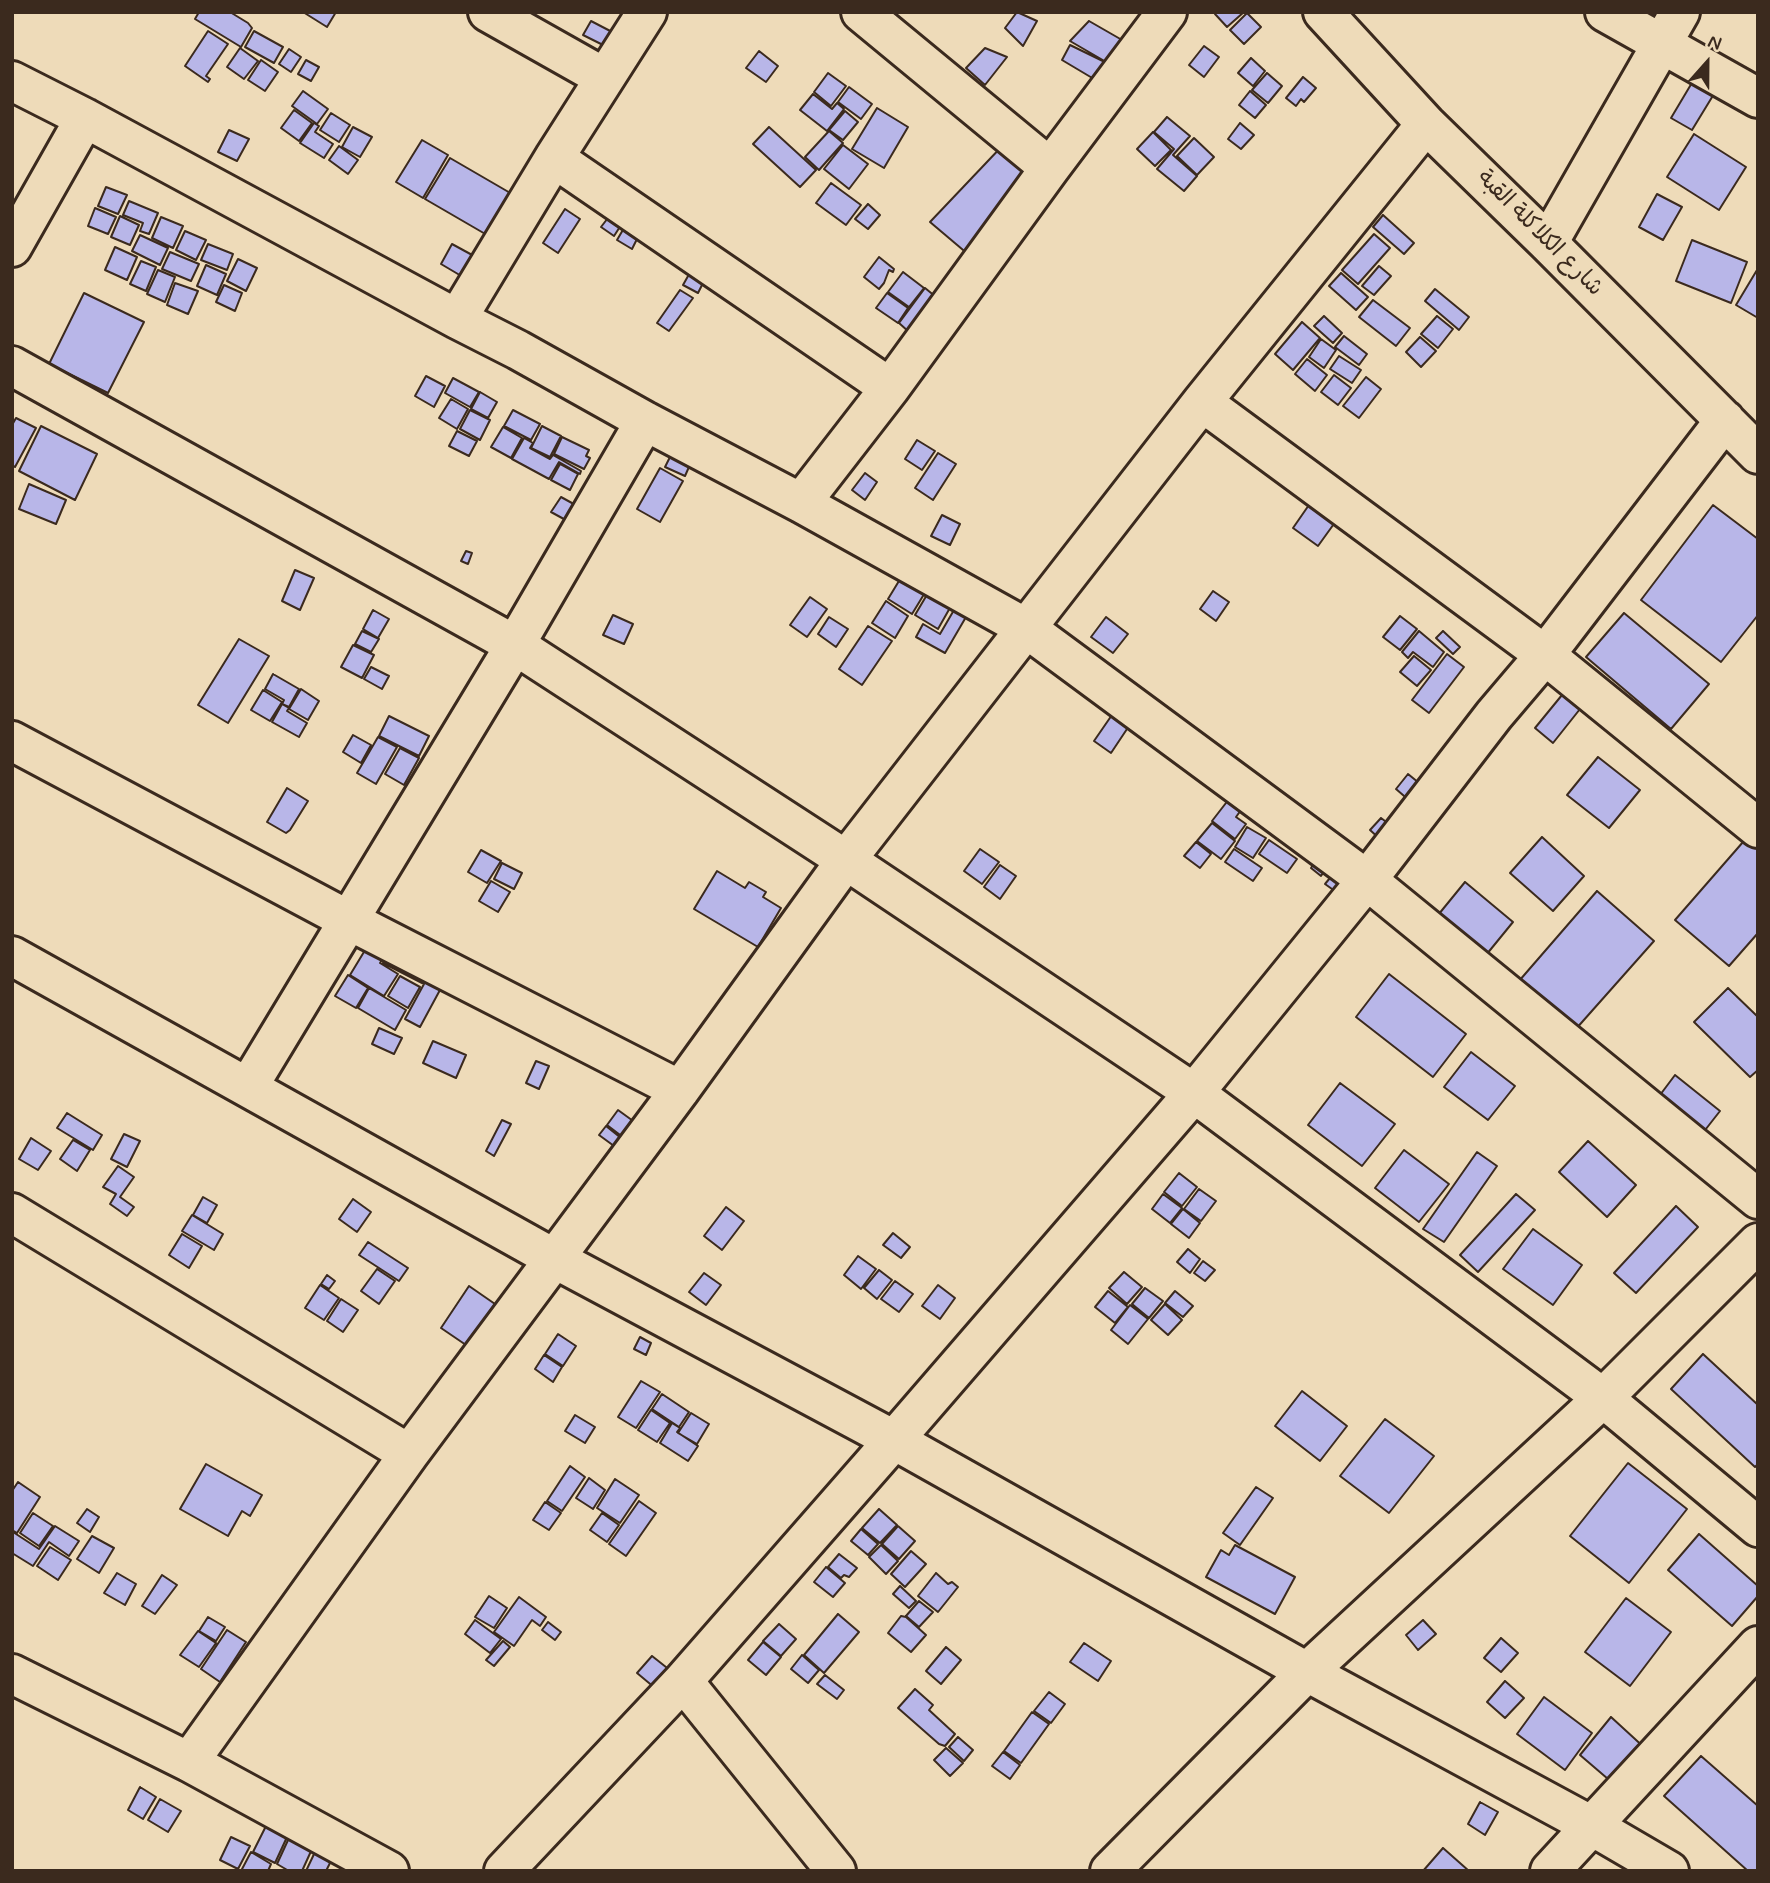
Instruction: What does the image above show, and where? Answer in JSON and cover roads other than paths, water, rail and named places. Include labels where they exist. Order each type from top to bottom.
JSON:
[{"type":"street","points":[[488,12],[606,78]]},
{"type":"street","points":[[457,319],[554,158],[647,12]]},
{"type":"street","points":[[861,12],[1050,169]]},
{"type":"street","points":[[801,503],[890,388],[1167,12]]},
{"type":"street","name":"شارع الكلاكلة القبة","points":[[1323,12],[1426,124],[1758,454]]},
{"type":"street","points":[[1605,12],[1671,28],[1758,98]]},
{"type":"street","points":[[1548,243],[1671,28]]},
{"type":"street","points":[[12,81],[518,350],[1026,628],[1367,880],[1758,1199]]},
{"type":"street","points":[[12,247],[85,118]]},
{"type":"street","points":[[189,1762],[409,1454],[680,1090],[846,860],[1202,402],[1426,124]]},
{"type":"street","points":[[554,158],[890,388]]},
{"type":"street","points":[[12,366],[515,645],[846,860],[1194,1093],[1603,1398],[1758,1527]]},
{"type":"street","points":[[1202,402],[1545,655],[1758,828]]},
{"type":"street","points":[[504,1871],[682,1681],[1194,1093],[1367,880],[1494,715],[1545,655],[1725,420]]},
{"type":"street","points":[[248,1087],[515,645],[645,421]]},
{"type":"street","points":[[12,741],[350,920],[680,1090]]},
{"type":"street","points":[[12,956],[555,1259],[894,1440],[1669,1871]]},
{"type":"street","points":[[12,1213],[409,1454]]},
{"type":"street","points":[[1111,1871],[1307,1672],[1603,1398],[1758,1243]]},
{"type":"street","points":[[1550,1871],[1758,1646]]},
{"type":"street","points":[[12,1674],[189,1762],[388,1871]]},
{"type":"street","points":[[682,1681],[836,1871]]}]
